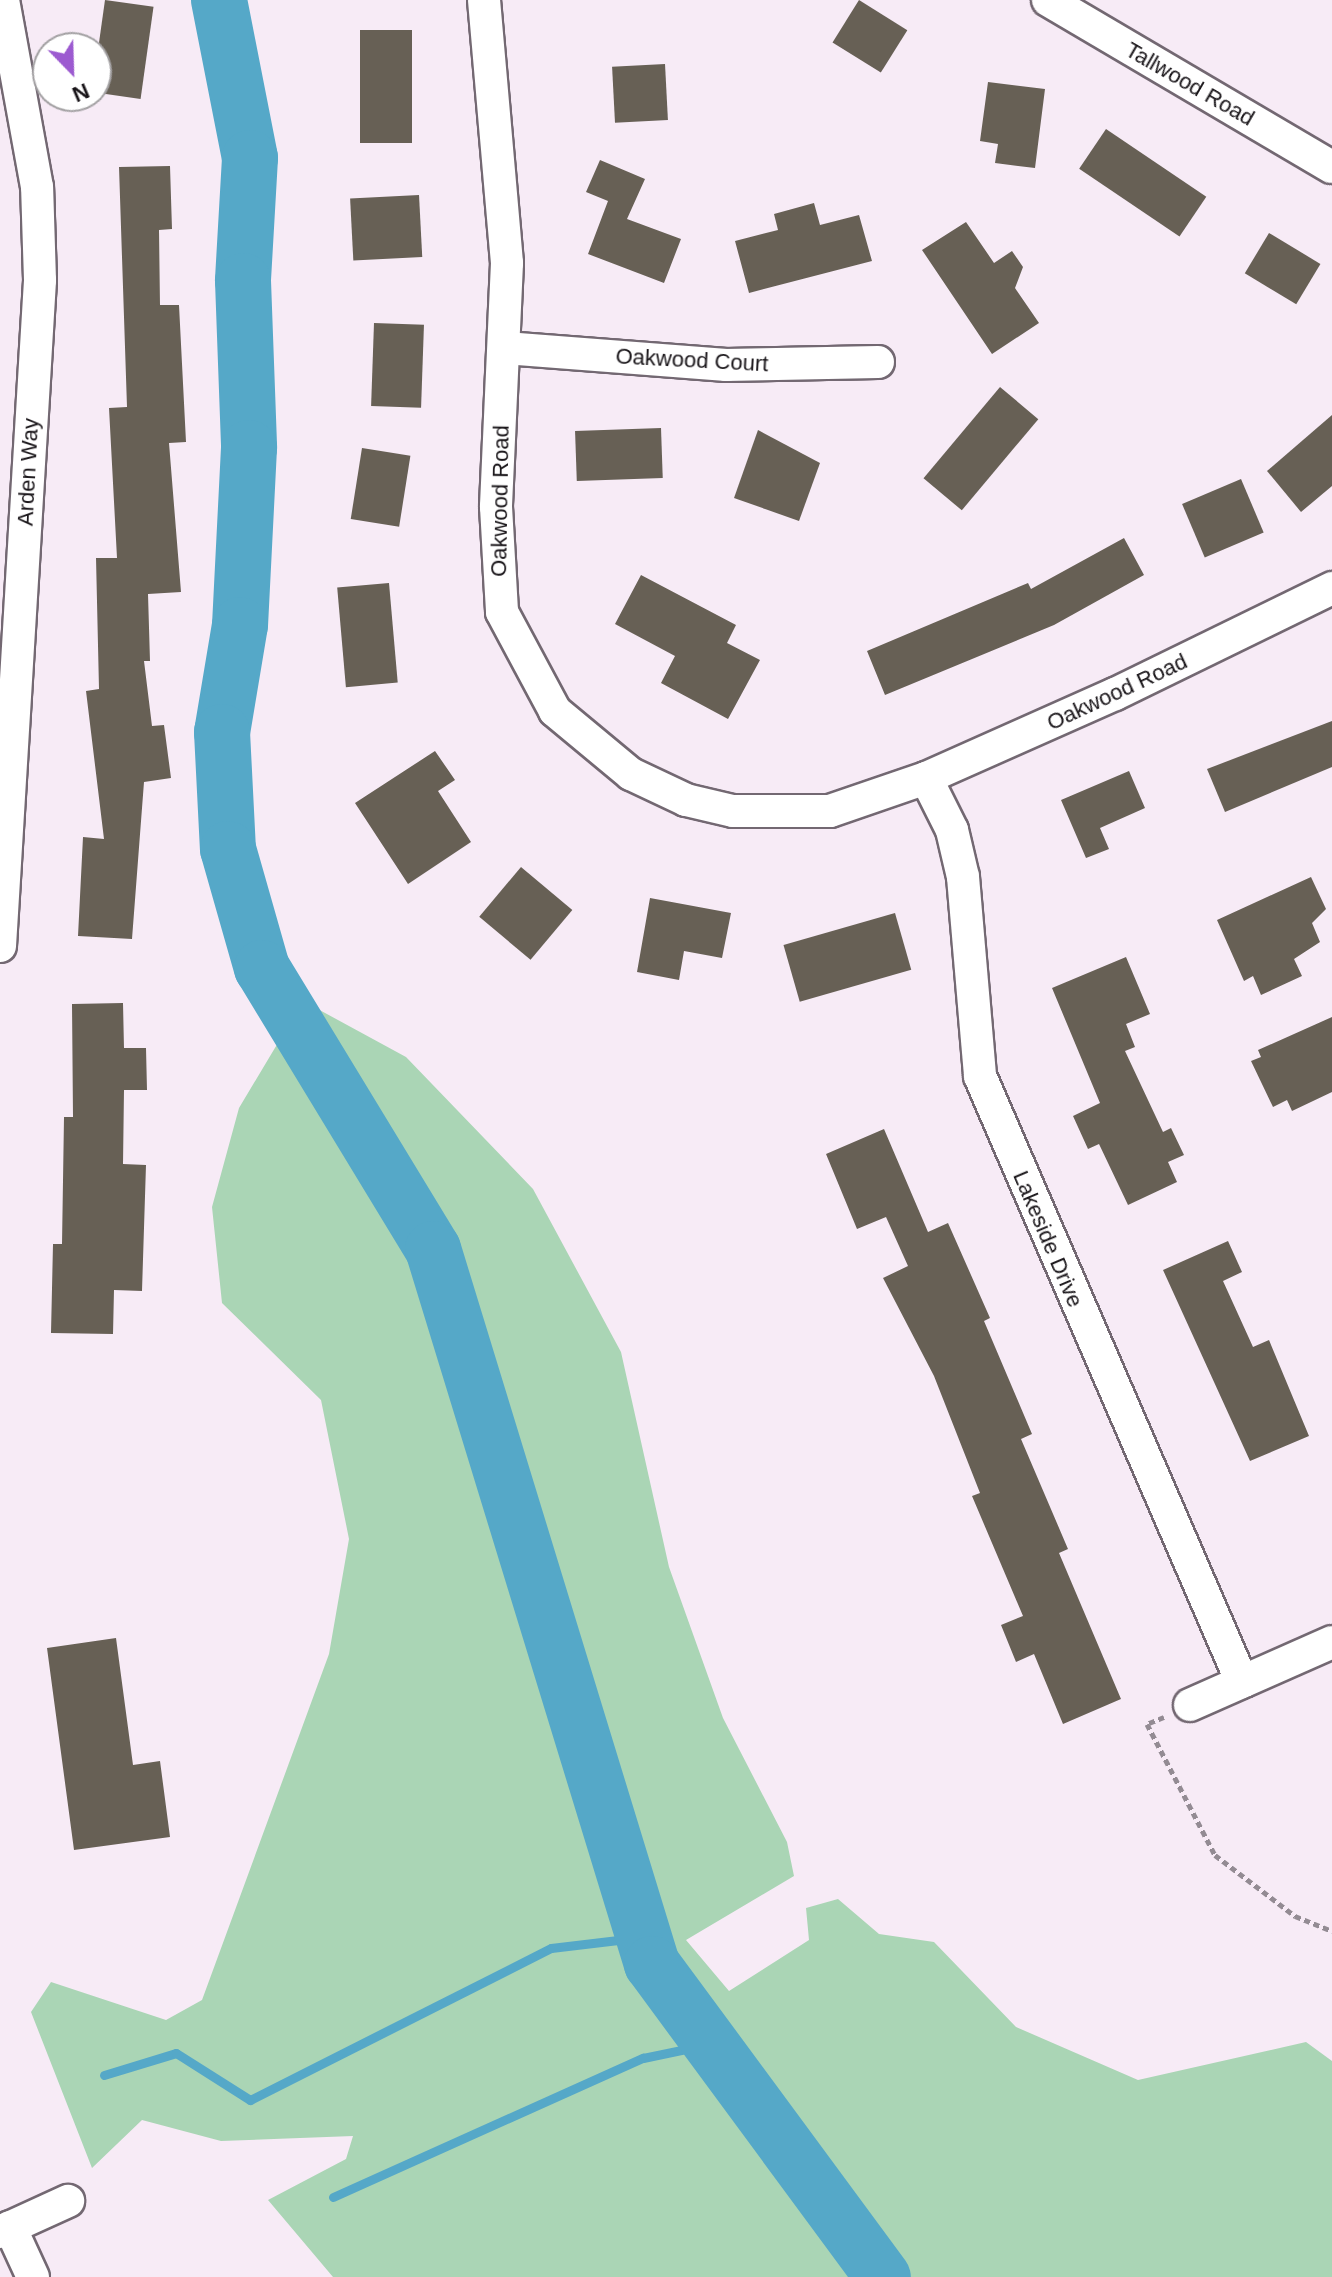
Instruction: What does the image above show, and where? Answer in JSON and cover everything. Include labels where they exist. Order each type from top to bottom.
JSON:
[{"type":"street","name":"Arden Way","points":[[0,946],[40,280],[37,187],[3,0]]},
{"type":"street","name":"Oakwood Road","points":[[484,0],[505,185],[505,348],[495,560],[502,612],[555,711],[631,774],[686,800],[733,811],[830,811],[926,778],[1332,588]]},
{"type":"street","name":"Tallwood Road","points":[[1048,0],[1332,167]]},
{"type":"street","name":"Oakwood Court","points":[[505,348],[726,365],[878,362]]},
{"type":"street","name":"Lakeside Drive","points":[[926,778],[952,830],[963,877],[980,1076],[1242,1682]]},
{"type":"street","points":[[1190,1705],[1332,1642]]},
{"type":"street","points":[[33,2277],[5,2230],[68,2201]]},
{"type":"path","points":[[1147,1724],[1215,1855],[1295,1916],[1332,1931]]},
{"type":"green space","points":[[303,1001],[406,1057],[533,1189],[621,1352],[669,1567],[723,1718],[787,1842],[794,1876],[686,1940],[729,1991],[809,1940],[806,1908],[838,1899],[879,1934],[934,1942],[1016,2027],[1138,2080],[1306,2042],[1332,2061],[1332,2277],[333,2277],[268,2200],[346,2159],[353,2136],[221,2141],[142,2120],[92,2168],[31,2012],[51,1982],[166,2020],[202,2000],[329,1654],[349,1539],[321,1400],[222,1303],[212,1207],[239,1108]]},
{"type":"building","points":[[105,0],[154,7],[141,99],[112,95],[112,32],[101,32]]},
{"type":"building","points":[[859,0],[907,30],[881,73],[833,42]]},
{"type":"building","points":[[360,30],[412,30],[412,143],[360,143]]},
{"type":"building","points":[[665,64],[668,120],[615,123],[612,67]]},
{"type":"building","points":[[988,82],[1045,89],[1035,168],[995,163],[998,144],[980,141]]},
{"type":"building","points":[[1106,129],[1206,197],[1179,236],[1079,169]]},
{"type":"building","points":[[600,160],[645,179],[627,219],[681,239],[664,283],[588,254],[608,201],[586,192]]},
{"type":"building","points":[[170,166],[172,229],[159,230],[160,305],[179,305],[186,442],[169,443],[181,592],[148,594],[150,661],[144,661],[152,726],[164,725],[171,778],[144,782],[132,939],[78,936],[83,837],[104,839],[86,691],[99,689],[96,558],[117,558],[109,408],[127,407],[119,167]]},
{"type":"building","points":[[419,195],[422,257],[353,261],[350,199]]},
{"type":"building","points":[[814,203],[820,225],[859,215],[872,261],[749,293],[735,241],[778,230],[774,214]]},
{"type":"building","points":[[966,222],[994,263],[1012,251],[1023,267],[1015,288],[1039,323],[992,354],[922,250]]},
{"type":"building","points":[[1269,233],[1320,264],[1296,304],[1245,273]]},
{"type":"building","points":[[374,323],[424,325],[421,408],[371,406]]},
{"type":"building","points":[[1000,387],[1038,419],[962,510],[924,478]]},
{"type":"building","points":[[1332,415],[1332,486],[1301,512],[1267,471]]},
{"type":"building","points":[[661,428],[663,478],[577,481],[575,431]]},
{"type":"building","points":[[758,430],[820,463],[799,521],[734,498]]},
{"type":"building","points":[[362,448],[410,456],[399,527],[351,519]]},
{"type":"building","points":[[1241,479],[1264,532],[1205,557],[1182,504]]},
{"type":"building","points":[[1124,538],[1144,575],[1054,625],[885,695],[867,651],[1028,583],[1031,589]]},
{"type":"building","points":[[641,575],[736,625],[727,643],[760,660],[728,719],[661,683],[675,656],[615,624]]},
{"type":"building","points":[[389,583],[398,683],[346,687],[337,588]]},
{"type":"building","points":[[1332,721],[1332,767],[1225,812],[1207,769]]},
{"type":"building","points":[[435,751],[455,780],[438,791],[471,842],[408,884],[355,803]]},
{"type":"building","points":[[1129,771],[1145,808],[1100,828],[1109,849],[1086,858],[1061,800]]},
{"type":"building","points":[[521,867],[572,910],[531,960],[479,917]]},
{"type":"building","points":[[1311,877],[1326,909],[1312,923],[1320,942],[1294,959],[1302,976],[1261,995],[1253,976],[1244,981],[1217,920]]},
{"type":"building","points":[[650,898],[731,913],[722,958],[684,951],[679,980],[637,972]]},
{"type":"building","points":[[895,913],[911,970],[800,1002],[783,945]]},
{"type":"building","points":[[1126,957],[1150,1014],[1126,1024],[1135,1047],[1125,1051],[1163,1132],[1171,1128],[1184,1155],[1168,1162],[1177,1182],[1128,1205],[1099,1144],[1088,1149],[1073,1116],[1100,1103],[1052,988]]},
{"type":"building","points":[[123,1003],[124,1048],[146,1048],[147,1090],[124,1090],[123,1164],[146,1165],[142,1291],[114,1290],[113,1334],[51,1333],[53,1244],[62,1244],[64,1117],[73,1117],[72,1004]]},
{"type":"building","points":[[1332,1017],[1332,1092],[1292,1111],[1287,1100],[1273,1107],[1251,1061],[1261,1057],[1258,1050]]},
{"type":"building","points":[[884,1129],[928,1232],[948,1223],[990,1318],[984,1321],[1032,1434],[1021,1439],[1068,1549],[1059,1553],[1121,1699],[1063,1724],[1034,1654],[1016,1662],[1001,1625],[1023,1616],[972,1496],[980,1493],[934,1376],[883,1278],[908,1266],[886,1217],[857,1229],[826,1154]]},
{"type":"building","points":[[1228,1241],[1242,1272],[1223,1281],[1253,1347],[1269,1340],[1309,1436],[1250,1461],[1163,1270]]},
{"type":"building","points":[[116,1638],[133,1765],[160,1761],[170,1837],[74,1850],[47,1648]]},
{"type":"waterway","points":[[219,0],[250,158],[243,281],[249,448],[240,625],[222,732],[228,849],[262,968],[433,1249],[652,1964],[883,2277]]},
{"type":"waterway","points":[[104,2075],[176,2053],[250,2100],[551,1948],[643,1937]]},
{"type":"waterway","points":[[333,2197],[643,2058],[710,2044]]}]
